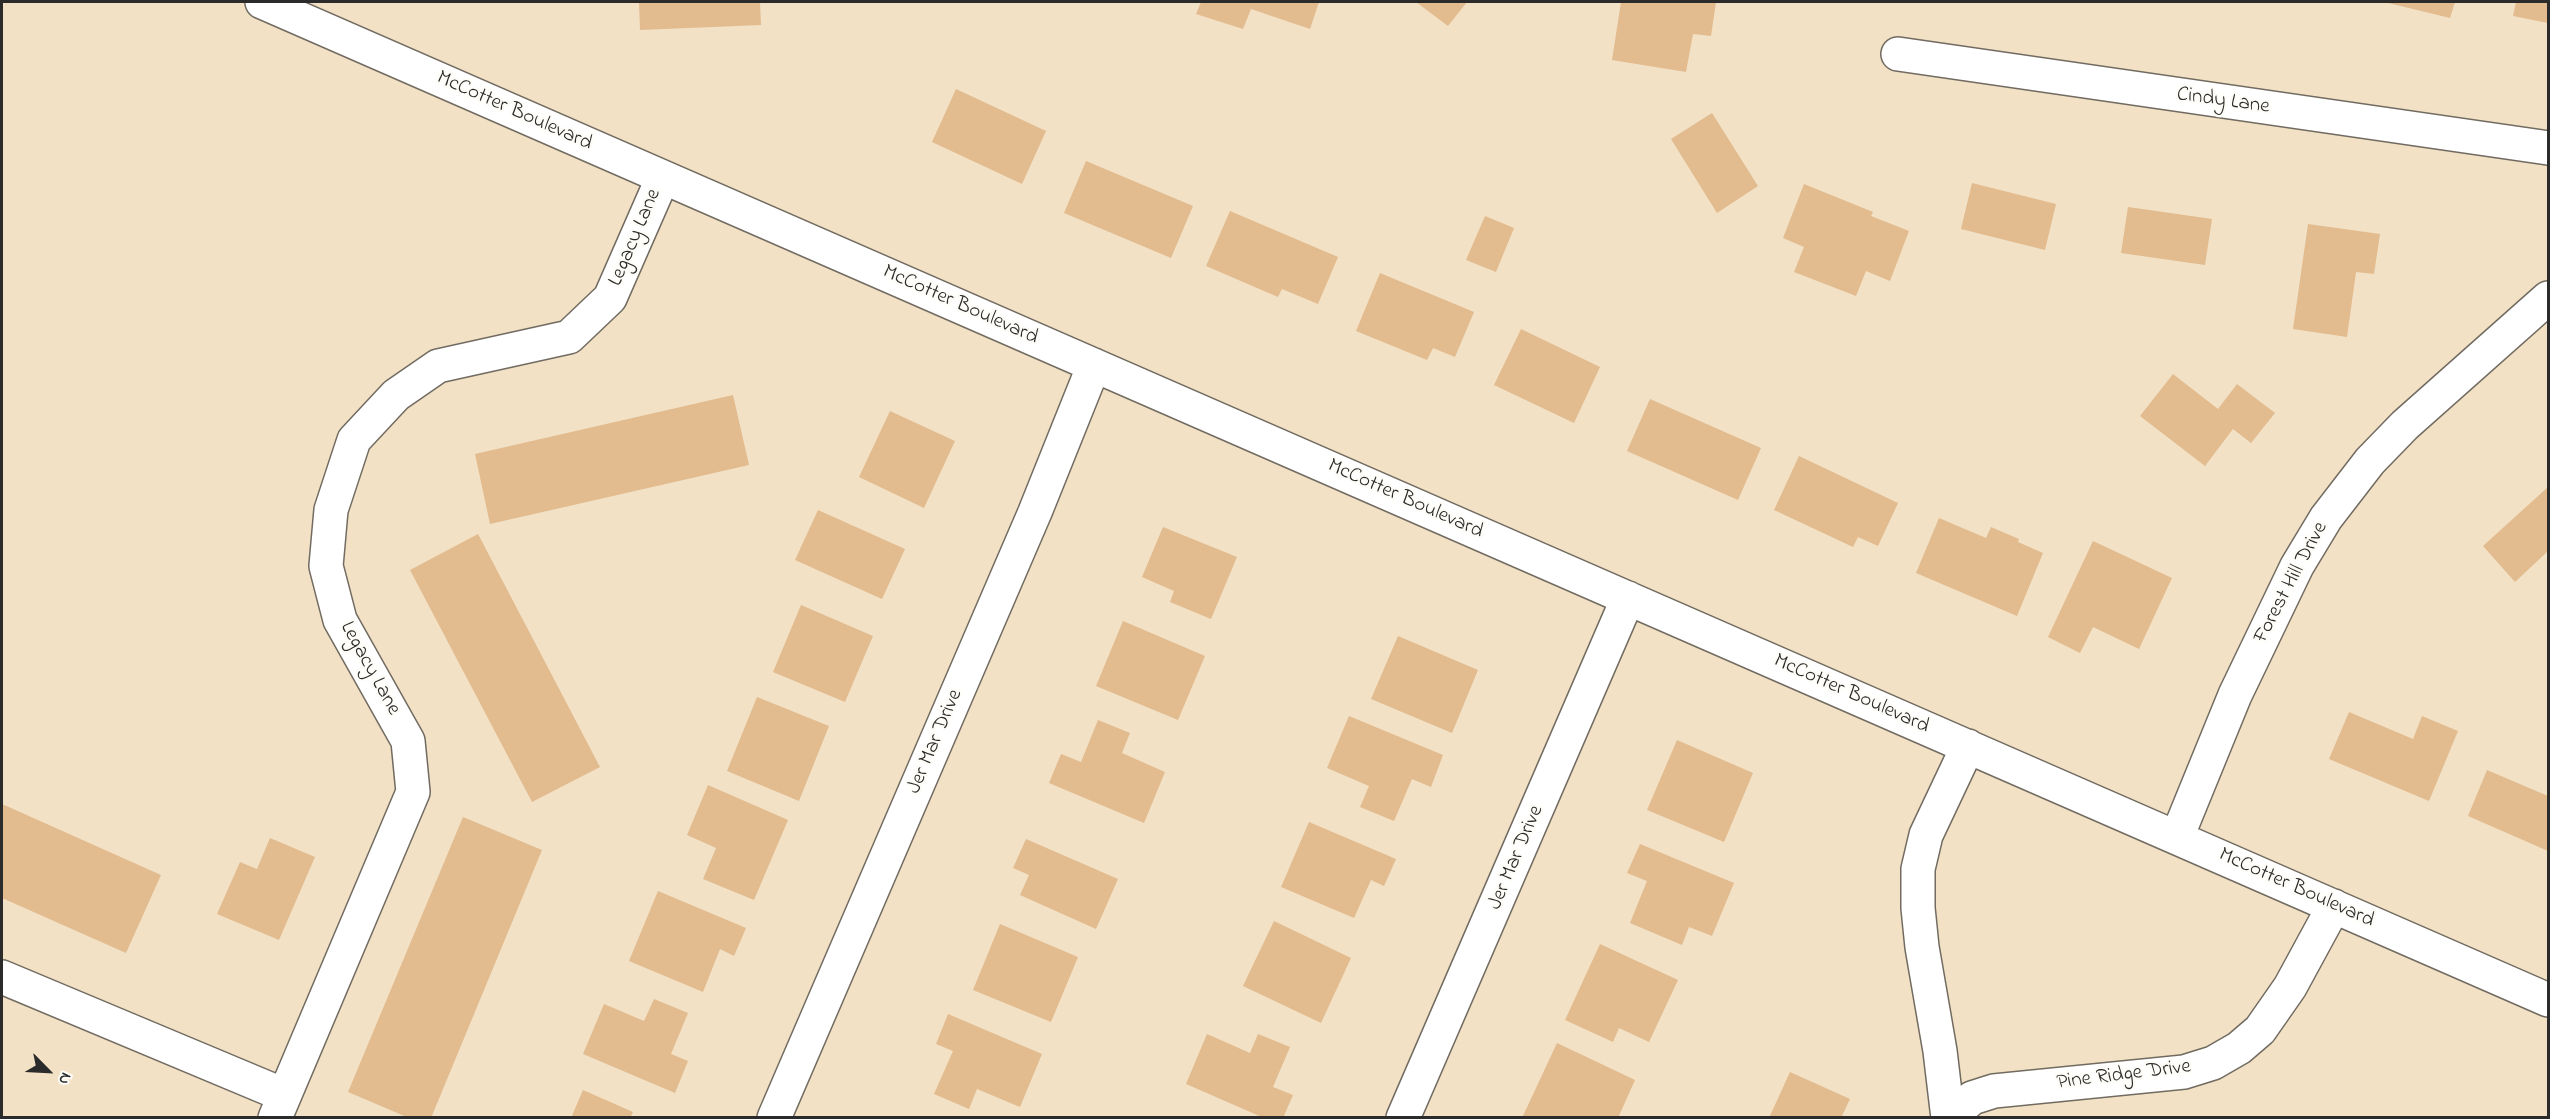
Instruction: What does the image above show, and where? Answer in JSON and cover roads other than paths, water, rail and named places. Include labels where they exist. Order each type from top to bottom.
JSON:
[{"type":"street","name":"McCotter Boulevard","points":[[262,2],[2548,1000]]},
{"type":"street","name":"Cindy Lane","points":[[1898,54],[2548,148]]},
{"type":"street","name":"Legacy Lane","points":[[2,977],[279,1106],[413,792],[408,741],[340,620],[326,566],[331,510],[354,440],[396,395],[438,366],[569,337],[610,298],[663,177]]},
{"type":"street","name":"Forest Hill Drive","points":[[2177,837],[2235,695],[2296,566],[2326,518],[2370,461],[2405,425],[2548,298]]},
{"type":"street","name":"Jer Mar Drive","points":[[774,1118],[1035,512],[1094,365]]},
{"type":"street","name":"Jer Mar Drive","points":[[1404,1118],[1628,598]]},
{"type":"street","name":"Pine Ridge Drive","points":[[1949,1118],[1922,947],[1918,908],[1918,869],[1926,835],[1968,746]]},
{"type":"street","name":"Pine Ridge Drive","points":[[1949,1118],[1972,1098],[1994,1091],[2184,1072],[2213,1063],[2239,1048],[2260,1030],[2290,987],[2334,906]]}]
